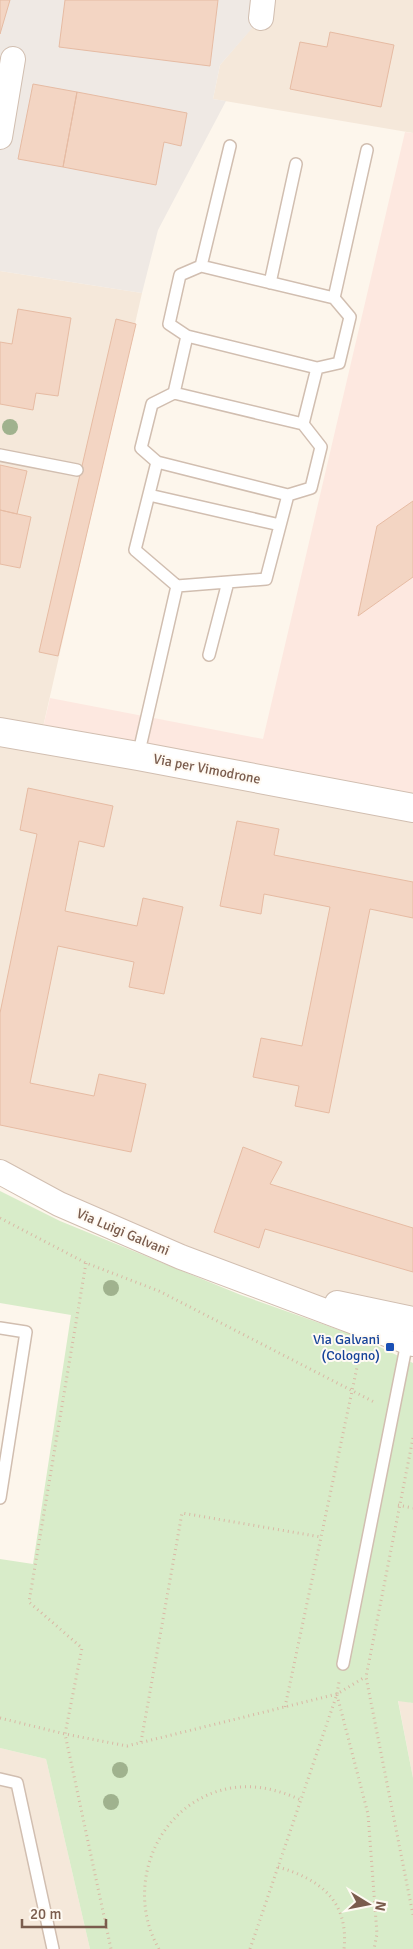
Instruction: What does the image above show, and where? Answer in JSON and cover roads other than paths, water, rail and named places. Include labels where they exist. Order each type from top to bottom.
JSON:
[{"type":"street","points":[[0,137],[13,59]]},
{"type":"street","name":"Via per Vimodrone","points":[[0,732],[413,808]]},
{"type":"street","name":"Via Luigi Galvani","points":[[0,1172],[59,1204],[181,1256],[250,1284],[410,1343]]},
{"type":"street","name":"Via Luigi Galvani","points":[[250,1284],[413,1319]]},
{"type":"lane","points":[[201,266],[230,146]]},
{"type":"lane","points":[[334,298],[367,150]]},
{"type":"lane","points":[[270,282],[296,164]]},
{"type":"lane","points":[[201,266],[270,282],[334,298],[350,317],[339,363],[317,368],[187,336],[169,324],[180,275],[201,266]]},
{"type":"lane","points":[[174,393],[187,336]]},
{"type":"lane","points":[[303,424],[317,368]]},
{"type":"lane","points":[[174,393],[303,424],[321,447],[311,488],[288,495],[157,462],[140,448],[152,404],[174,393]]},
{"type":"lane","points":[[0,455],[76,470]]},
{"type":"lane","points":[[157,462],[135,550],[177,586],[266,579],[288,495]]},
{"type":"lane","points":[[149,495],[280,525]]},
{"type":"lane","points":[[209,655],[228,582]]},
{"type":"lane","points":[[138,756],[177,586]]},
{"type":"lane","points":[[0,1328],[26,1332],[0,1498]]},
{"type":"lane","points":[[343,1664],[393,1412],[410,1343]]},
{"type":"lane","points":[[0,1779],[17,1782],[53,1949]]},
{"type":"place","name":"Via Galvani (Cologno)","points":[[390,1347]]}]
